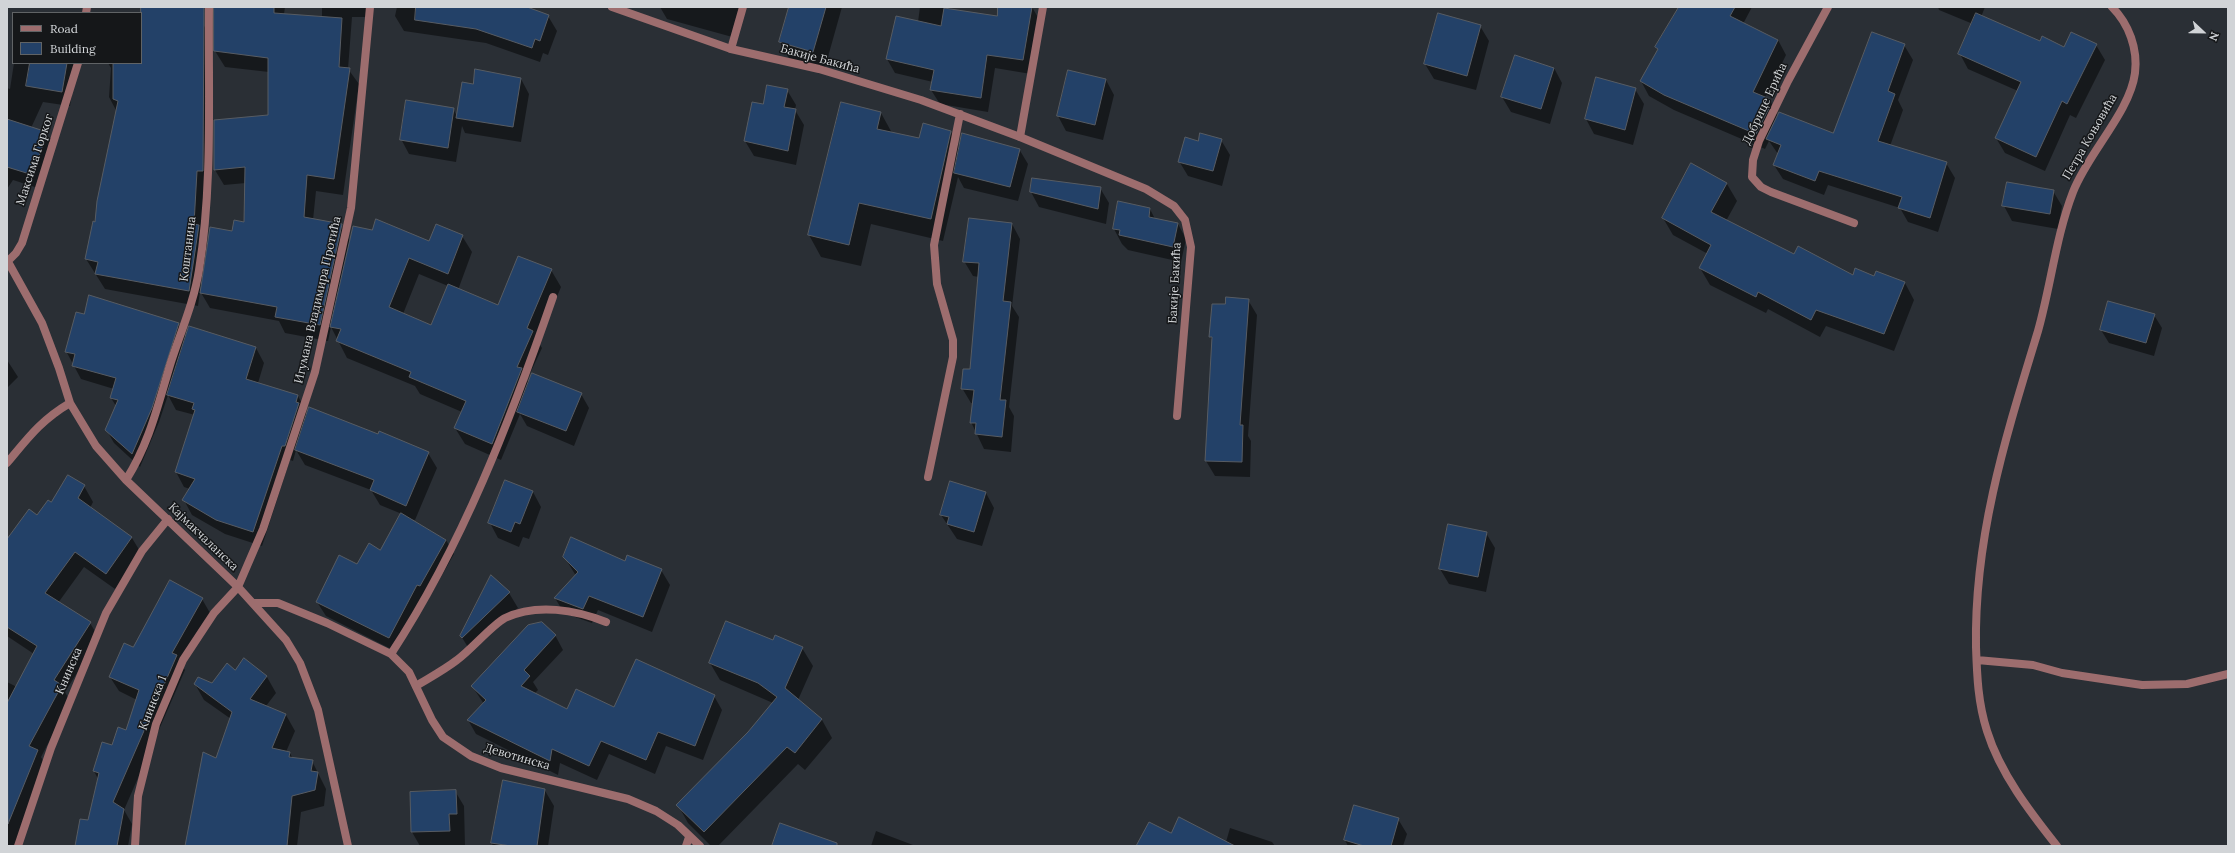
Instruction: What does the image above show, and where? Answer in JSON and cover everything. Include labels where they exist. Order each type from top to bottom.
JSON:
[{"type":"street","name":"Коштанина","points":[[126,480],[138,461],[151,433],[171,362],[194,297],[199,270],[204,233],[207,168],[209,7]]},
{"type":"street","name":"Игумана Владимира Протића","points":[[238,587],[263,529],[315,372],[338,276],[351,208],[370,7]]},
{"type":"street","name":"Бакије Бакића","points":[[612,7],[731,49],[819,69],[921,100],[1020,137],[1146,189],[1174,206],[1186,220],[1191,247],[1177,416]]},
{"type":"street","points":[[731,49],[743,7]]},
{"type":"street","points":[[1020,137],[1043,7]]},
{"type":"street","name":"Добрице Ерића","points":[[1828,7],[1788,80],[1759,142],[1753,160],[1752,177],[1760,187],[1771,192],[1854,223]]},
{"type":"street","name":"Петра Коњовића","points":[[2057,846],[2013,784],[1994,750],[1980,709],[1977,684],[1977,588],[1984,530],[2017,400],[2045,306],[2058,239],[2073,192],[2087,162],[2117,116],[2133,85],[2136,64],[2133,43],[2127,27],[2112,7]]},
{"type":"street","name":"Максима Горког","points":[[7,261],[22,243],[78,64]]},
{"type":"street","points":[[928,477],[952,357],[953,340],[937,284],[934,245],[960,114]]},
{"type":"street","name":"Кајмакчаланска","points":[[7,261],[42,322],[70,403],[96,446],[126,480],[168,519],[254,604],[286,640],[300,663],[309,682],[319,718],[348,846]]},
{"type":"street","points":[[391,654],[436,581],[463,526],[514,405],[553,297]]},
{"type":"street","points":[[7,463],[37,427],[51,414],[70,403]]},
{"type":"street","name":"Книнска","points":[[18,846],[50,748],[106,613],[142,552],[168,519]]},
{"type":"street","name":"Книнска 1","points":[[135,846],[138,796],[156,724],[183,660],[214,612],[238,587]]},
{"type":"street","name":"Девотинска","points":[[254,604],[278,603],[327,623],[391,654],[409,672],[432,720],[443,738],[471,756],[502,768],[628,798],[656,811],[678,825],[700,846]]},
{"type":"street","points":[[416,686],[457,660],[505,618],[528,612],[551,610],[576,612],[606,622]]},
{"type":"street","points":[[1977,660],[2033,665],[2062,673],[2142,685],[2187,684],[2228,674]]},
{"type":"street","points":[[686,846],[689,837]]},
{"type":"building","points":[[141,7],[204,7],[203,171],[197,171],[194,224],[199,225],[189,291],[95,274],[98,262],[85,259],[93,221],[95,222],[97,201],[118,101],[113,99],[113,64],[142,64]]},
{"type":"building","points":[[214,7],[274,7],[274,13],[342,18],[339,67],[350,68],[334,179],[307,175],[304,217],[342,224],[320,325],[275,317],[277,307],[200,293],[210,227],[232,231],[234,220],[244,222],[245,167],[214,170],[214,120],[268,115],[268,58],[214,51]]},
{"type":"building","points":[[416,7],[527,7],[549,15],[540,41],[535,39],[532,48],[476,29],[415,20]]},
{"type":"building","points":[[789,7],[826,7],[813,52],[779,42]]},
{"type":"building","points":[[998,7],[1032,7],[1023,60],[987,55],[981,98],[930,90],[934,70],[886,59],[896,16],[941,26],[944,8],[997,16]]},
{"type":"building","points":[[1679,7],[1735,7],[1730,16],[1778,40],[1753,92],[1770,99],[1767,107],[1769,108],[1756,134],[1664,95],[1640,81],[1658,49],[1655,47]]},
{"type":"building","points":[[1438,13],[1481,25],[1467,76],[1424,64]]},
{"type":"building","points":[[1976,13],[2040,41],[2042,36],[2064,47],[2071,32],[2097,44],[2067,104],[2062,101],[2036,157],[1995,138],[2021,82],[1958,54]]},
{"type":"building","points":[[1872,32],[1905,44],[1888,91],[1895,94],[1878,141],[1947,162],[1930,218],[1898,208],[1902,197],[1819,171],[1815,181],[1773,165],[1781,145],[1766,139],[1779,112],[1833,133]]},
{"type":"building","points":[[1515,55],[1554,68],[1541,109],[1501,97]]},
{"type":"building","points":[[30,64],[67,64],[62,92],[26,86]]},
{"type":"building","points":[[475,69],[521,78],[513,127],[456,118],[462,82],[473,84]]},
{"type":"building","points":[[1068,70],[1106,79],[1095,125],[1057,116]]},
{"type":"building","points":[[1596,77],[1636,88],[1625,130],[1585,119]]},
{"type":"building","points":[[767,85],[788,89],[784,107],[796,109],[788,151],[744,141],[752,102],[763,104]]},
{"type":"building","points":[[406,100],[454,108],[448,148],[400,140]]},
{"type":"building","points":[[841,102],[881,112],[877,129],[919,138],[923,123],[951,131],[931,219],[859,203],[849,245],[808,235]]},
{"type":"building","points":[[7,119],[47,132],[33,175],[7,167]]},
{"type":"building","points":[[962,133],[1020,149],[1010,187],[954,173]]},
{"type":"building","points":[[1200,133],[1222,139],[1213,171],[1178,162],[1185,137],[1198,141]]},
{"type":"building","points":[[1691,163],[1727,183],[1711,212],[1794,254],[1798,246],[1853,275],[1855,268],[1874,276],[1876,271],[1905,282],[1884,334],[1816,310],[1811,320],[1758,292],[1756,297],[1699,268],[1711,245],[1662,218]]},
{"type":"building","points":[[1032,178],[1101,187],[1098,209],[1030,192]]},
{"type":"building","points":[[2007,182],[2054,190],[2050,214],[2002,206]]},
{"type":"building","points":[[1118,201],[1150,208],[1149,217],[1178,223],[1173,247],[1119,235],[1120,230],[1113,229]]},
{"type":"building","points":[[969,218],[1012,223],[1003,301],[1011,302],[1000,400],[1006,400],[1002,437],[975,434],[976,423],[970,423],[974,390],[961,389],[963,369],[970,369],[979,263],[963,262]]},
{"type":"building","points":[[376,219],[429,241],[436,224],[463,235],[448,274],[409,258],[389,307],[431,325],[448,284],[498,305],[518,256],[552,269],[527,328],[533,331],[517,367],[522,368],[492,444],[454,428],[466,401],[409,377],[411,372],[336,341],[341,329],[330,327],[353,226],[372,230]]},
{"type":"building","points":[[89,295],[179,323],[152,408],[132,454],[105,430],[118,400],[110,398],[116,378],[72,366],[75,354],[65,352],[76,312],[84,314]]},
{"type":"building","points":[[1226,297],[1249,299],[1240,425],[1243,425],[1242,462],[1205,461],[1212,337],[1209,337],[1212,304],[1225,304]]},
{"type":"building","points":[[2108,301],[2155,314],[2146,343],[2100,330]]},
{"type":"building","points":[[189,326],[256,347],[246,379],[298,395],[296,402],[299,403],[285,446],[282,446],[253,532],[216,520],[182,500],[195,479],[175,472],[195,410],[192,409],[194,403],[167,395]]},
{"type":"building","points":[[532,373],[582,393],[566,431],[517,412]]},
{"type":"building","points":[[309,407],[378,434],[379,431],[429,452],[406,506],[370,490],[374,480],[295,450]]},
{"type":"building","points":[[68,475],[85,485],[78,498],[132,537],[106,574],[75,552],[45,593],[91,622],[54,680],[62,685],[29,746],[38,750],[8,824],[7,703],[37,646],[7,627],[7,539],[29,509],[37,515],[48,500],[51,502]]},
{"type":"building","points":[[505,480],[533,491],[520,524],[515,522],[511,532],[488,523]]},
{"type":"building","points":[[950,481],[986,492],[974,532],[947,524],[949,517],[940,515]]},
{"type":"building","points":[[401,513],[446,540],[420,586],[417,585],[389,638],[316,602],[339,555],[357,564],[369,543],[380,550]]},
{"type":"building","points":[[1448,524],[1487,532],[1478,577],[1439,569]]},
{"type":"building","points":[[571,537],[625,561],[627,555],[662,569],[643,617],[589,596],[583,609],[554,598],[578,572],[563,557]]},
{"type":"building","points":[[491,575],[510,592],[462,638],[460,636]]},
{"type":"building","points":[[170,580],[203,598],[172,653],[177,655],[113,802],[124,809],[117,846],[75,846],[80,819],[88,820],[99,773],[93,771],[102,742],[112,745],[118,727],[126,730],[139,690],[109,677],[124,643],[133,647]]},
{"type":"building","points":[[726,621],[773,640],[775,635],[803,647],[785,688],[822,719],[795,753],[787,747],[704,832],[676,805],[748,732],[777,697],[758,683],[709,663]]},
{"type":"building","points":[[542,622],[556,635],[524,670],[530,676],[521,686],[567,709],[576,689],[614,707],[636,659],[715,695],[695,746],[658,732],[646,760],[601,741],[589,766],[552,749],[550,761],[467,720],[486,700],[471,686],[528,625]]},
{"type":"building","points":[[244,658],[267,676],[250,699],[286,714],[272,748],[290,752],[289,757],[313,760],[311,771],[318,772],[315,790],[292,796],[287,846],[185,846],[203,752],[216,758],[232,712],[194,684],[198,677],[212,683],[227,663],[235,670]]},
{"type":"building","points":[[503,780],[545,789],[537,846],[511,846],[491,843]]},
{"type":"building","points":[[456,790],[457,814],[449,814],[450,831],[411,832],[410,792]]},
{"type":"building","points":[[1354,805],[1399,818],[1391,846],[1364,846],[1344,840]]},
{"type":"building","points":[[1179,817],[1235,846],[1136,846],[1149,822],[1171,833]]},
{"type":"building","points":[[780,823],[837,843],[837,846],[772,846]]}]
